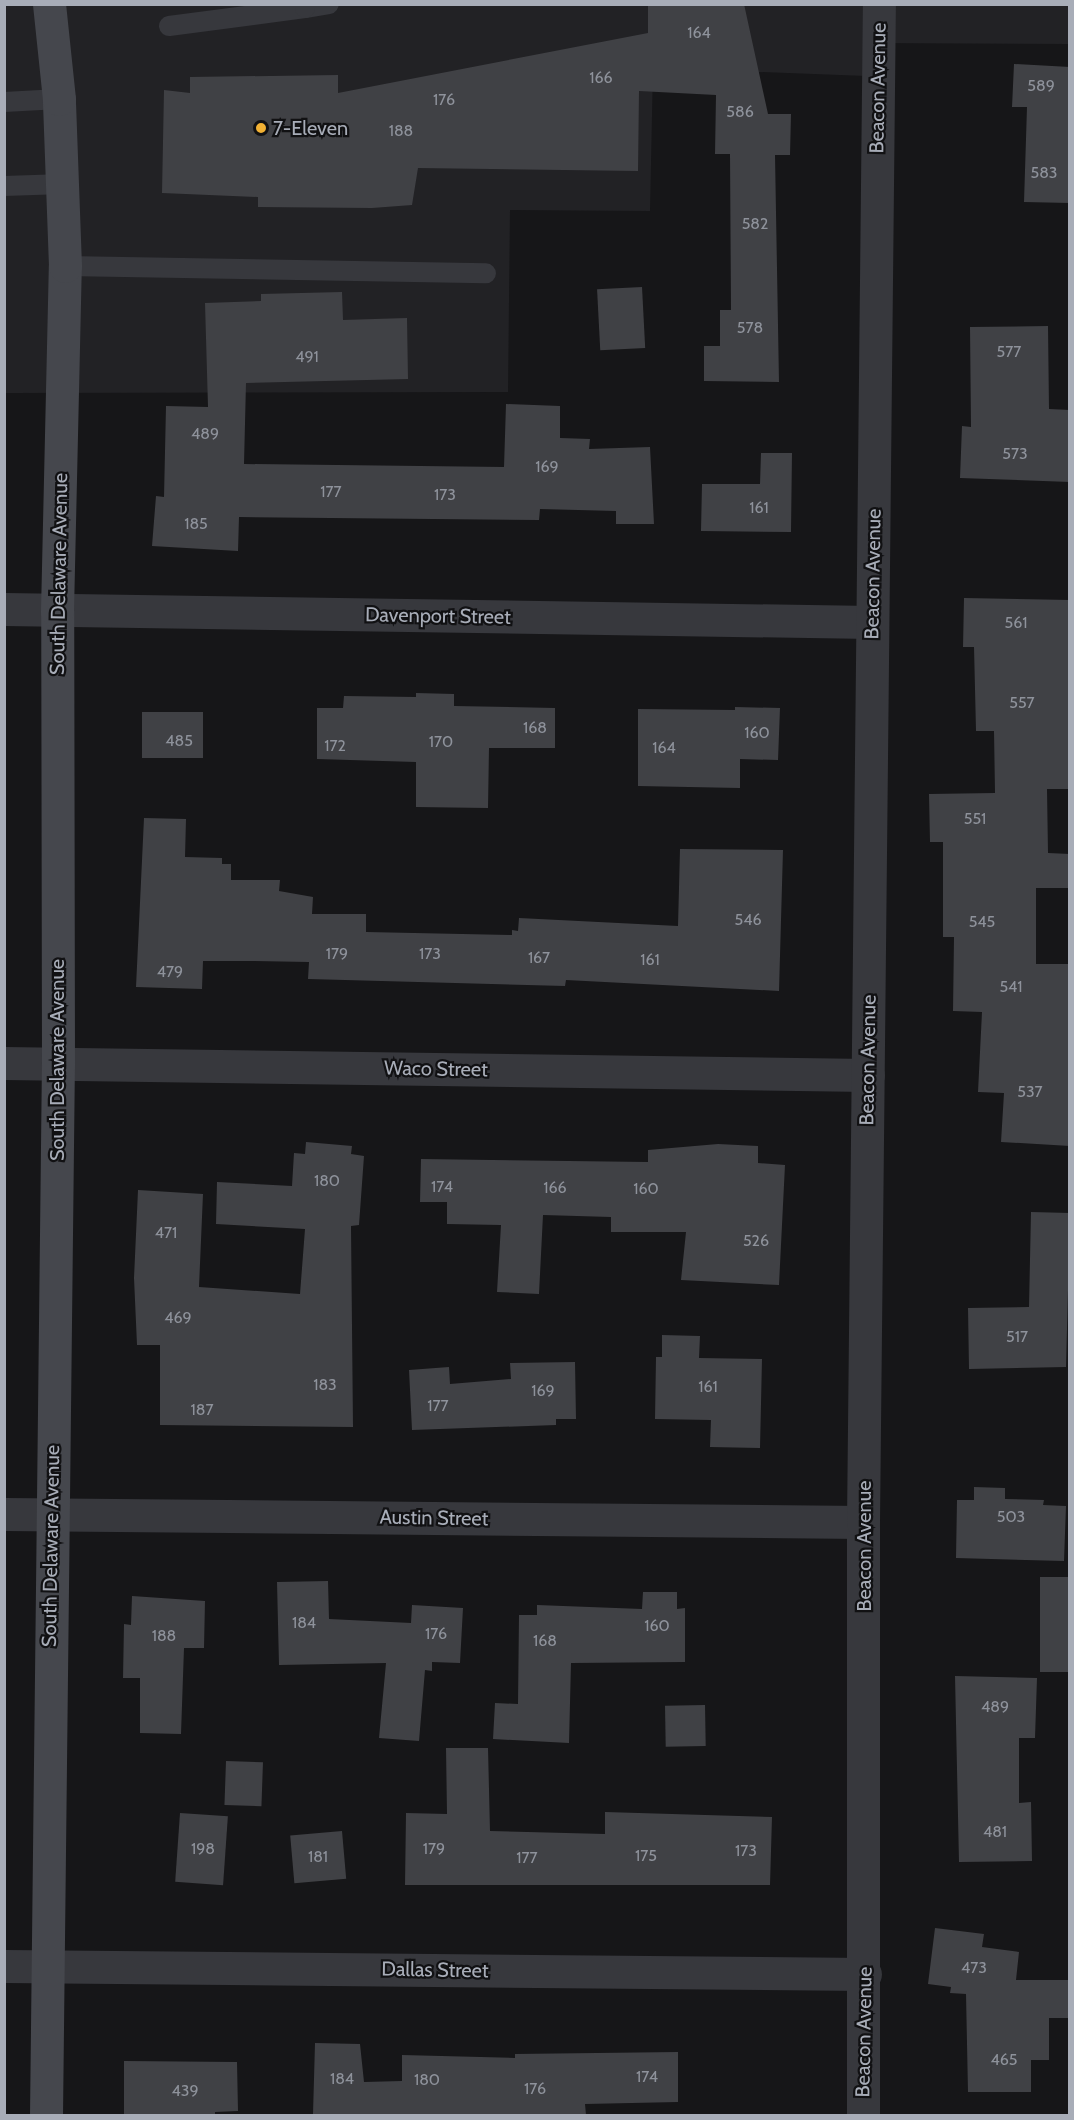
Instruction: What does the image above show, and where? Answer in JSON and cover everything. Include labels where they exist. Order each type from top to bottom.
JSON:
[{"type":"street","name":"South Delaware Avenue","points":[[46,2115],[51,1514],[58,1064],[57,610],[65,266],[64,184],[50,4]]},
{"type":"street","name":"Beacon Avenue","points":[[863,2115],[865,1974],[863,1522],[879,4]]},
{"type":"street","name":"Davenport Street","points":[[4,609],[872,622]]},
{"type":"street","name":"Waco Street","points":[[4,1063],[867,1075]]},
{"type":"street","name":"Austin Street","points":[[4,1514],[863,1522]]},
{"type":"street","name":"Dallas Street","points":[[4,1966],[865,1974]]},
{"type":"lane","points":[[169,26],[329,4]]},
{"type":"lane","points":[[4,102],[59,99]]},
{"type":"lane","points":[[4,186],[64,184]]},
{"type":"lane","points":[[65,266],[486,273]]},
{"type":"shaded area","points":[[5,5],[1069,5],[1069,44],[866,43],[866,76],[653,68],[650,211],[510,210],[508,392],[5,393]]},
{"type":"building","points":[[648,4],[744,4],[768,114],[791,114],[790,155],[775,155],[779,382],[704,381],[704,346],[720,346],[720,310],[731,310],[730,154],[715,154],[716,95],[639,91],[638,171],[418,168],[412,205],[372,208],[258,207],[258,197],[162,193],[164,90],[190,93],[190,77],[338,75],[338,93],[648,33]]},
{"type":"building","points":[[1014,64],[1070,67],[1070,203],[1024,202],[1027,107],[1012,107]]},
{"type":"building","points":[[642,287],[645,348],[600,350],[597,289]]},
{"type":"building","points":[[342,292],[343,320],[407,318],[408,379],[246,383],[244,464],[504,467],[506,404],[560,406],[560,438],[590,439],[589,449],[650,447],[654,524],[616,524],[616,511],[540,509],[539,520],[239,517],[238,551],[152,546],[156,496],[164,497],[166,406],[208,407],[205,303],[261,301],[261,294]]},
{"type":"building","points":[[1048,326],[1049,409],[1070,410],[1070,482],[960,478],[962,426],[971,427],[970,327]]},
{"type":"building","points":[[761,453],[792,453],[791,532],[701,531],[702,484],[760,484]]},
{"type":"building","points":[[964,598],[1070,600],[1070,789],[1047,789],[1048,853],[1070,854],[1070,888],[1036,888],[1036,964],[1070,964],[1070,1146],[1001,1142],[1004,1093],[978,1092],[982,1012],[953,1011],[954,937],[943,937],[943,842],[930,842],[929,794],[995,793],[994,731],[976,731],[974,647],[963,647]]},
{"type":"building","points":[[416,693],[454,694],[454,706],[555,708],[555,748],[489,748],[488,808],[416,807],[416,762],[317,759],[317,708],[343,708],[344,696],[416,697]]},
{"type":"building","points":[[735,707],[780,708],[778,760],[740,759],[740,788],[638,786],[638,709],[735,710]]},
{"type":"building","points":[[142,712],[203,712],[203,758],[142,758]]},
{"type":"building","points":[[144,818],[186,819],[185,857],[222,858],[222,864],[231,864],[231,880],[280,880],[279,891],[313,897],[312,914],[366,914],[366,932],[512,935],[512,930],[518,931],[519,918],[678,926],[680,849],[783,850],[779,991],[566,980],[565,986],[308,979],[309,962],[251,961],[203,961],[202,989],[136,987]]},
{"type":"building","points":[[306,1142],[352,1146],[351,1154],[364,1156],[359,1225],[351,1226],[353,1427],[160,1425],[160,1345],[137,1345],[134,1278],[138,1190],[203,1194],[199,1287],[300,1294],[305,1229],[216,1224],[217,1182],[292,1186],[294,1153],[305,1154]]},
{"type":"building","points":[[718,1144],[758,1146],[758,1163],[785,1165],[779,1285],[681,1280],[686,1232],[611,1232],[611,1217],[543,1215],[539,1294],[497,1292],[501,1225],[447,1224],[447,1202],[420,1202],[421,1159],[648,1162],[648,1150]]},
{"type":"building","points":[[1031,1212],[1070,1213],[1066,1367],[969,1369],[968,1308],[1029,1307]]},
{"type":"building","points":[[662,1335],[700,1336],[699,1358],[762,1359],[760,1448],[710,1447],[711,1420],[655,1419],[656,1357],[662,1357]]},
{"type":"building","points":[[575,1362],[576,1419],[556,1419],[556,1425],[412,1430],[409,1370],[449,1367],[450,1384],[511,1379],[510,1363]]},
{"type":"building","points":[[974,1487],[1005,1488],[1005,1499],[1044,1500],[1043,1505],[1066,1506],[1064,1561],[956,1558],[957,1500],[974,1500]]},
{"type":"building","points":[[1040,1577],[1070,1577],[1070,1672],[1040,1672]]},
{"type":"building","points":[[328,1581],[329,1619],[411,1623],[412,1605],[463,1608],[460,1663],[432,1662],[432,1671],[425,1670],[419,1741],[379,1738],[386,1663],[279,1665],[277,1582]]},
{"type":"building","points":[[643,1592],[677,1592],[677,1609],[685,1608],[685,1662],[571,1663],[569,1743],[493,1739],[495,1703],[518,1704],[519,1615],[537,1615],[537,1605],[642,1609]]},
{"type":"building","points":[[132,1596],[205,1601],[204,1648],[184,1648],[181,1734],[140,1733],[140,1678],[123,1678],[124,1624],[131,1625]]},
{"type":"building","points":[[955,1676],[1037,1678],[1035,1738],[1019,1738],[1019,1803],[1031,1802],[1032,1861],[959,1862]]},
{"type":"building","points":[[705,1705],[706,1746],[666,1747],[665,1706]]},
{"type":"building","points":[[446,1748],[488,1748],[490,1831],[605,1834],[605,1812],[772,1817],[770,1885],[405,1885],[406,1813],[447,1814]]},
{"type":"building","points":[[226,1761],[263,1762],[261,1806],[224,1805]]},
{"type":"building","points":[[180,1813],[228,1816],[223,1885],[175,1882]]},
{"type":"building","points":[[342,1831],[346,1879],[294,1883],[290,1836]]},
{"type":"building","points":[[935,1928],[984,1934],[982,1947],[1019,1952],[1016,1980],[1070,1980],[1070,2018],[1049,2018],[1049,2060],[1031,2060],[1031,2092],[968,2092],[966,1994],[950,1993],[951,1987],[928,1984]]},
{"type":"building","points":[[315,2043],[360,2044],[364,2082],[402,2081],[402,2055],[515,2058],[515,2054],[678,2052],[678,2102],[585,2104],[586,2115],[313,2114]]},
{"type":"building","points":[[124,2061],[237,2062],[238,2111],[215,2112],[215,2115],[124,2115]]},
{"type":"place","name":"7-Eleven","points":[[261,128]]}]
